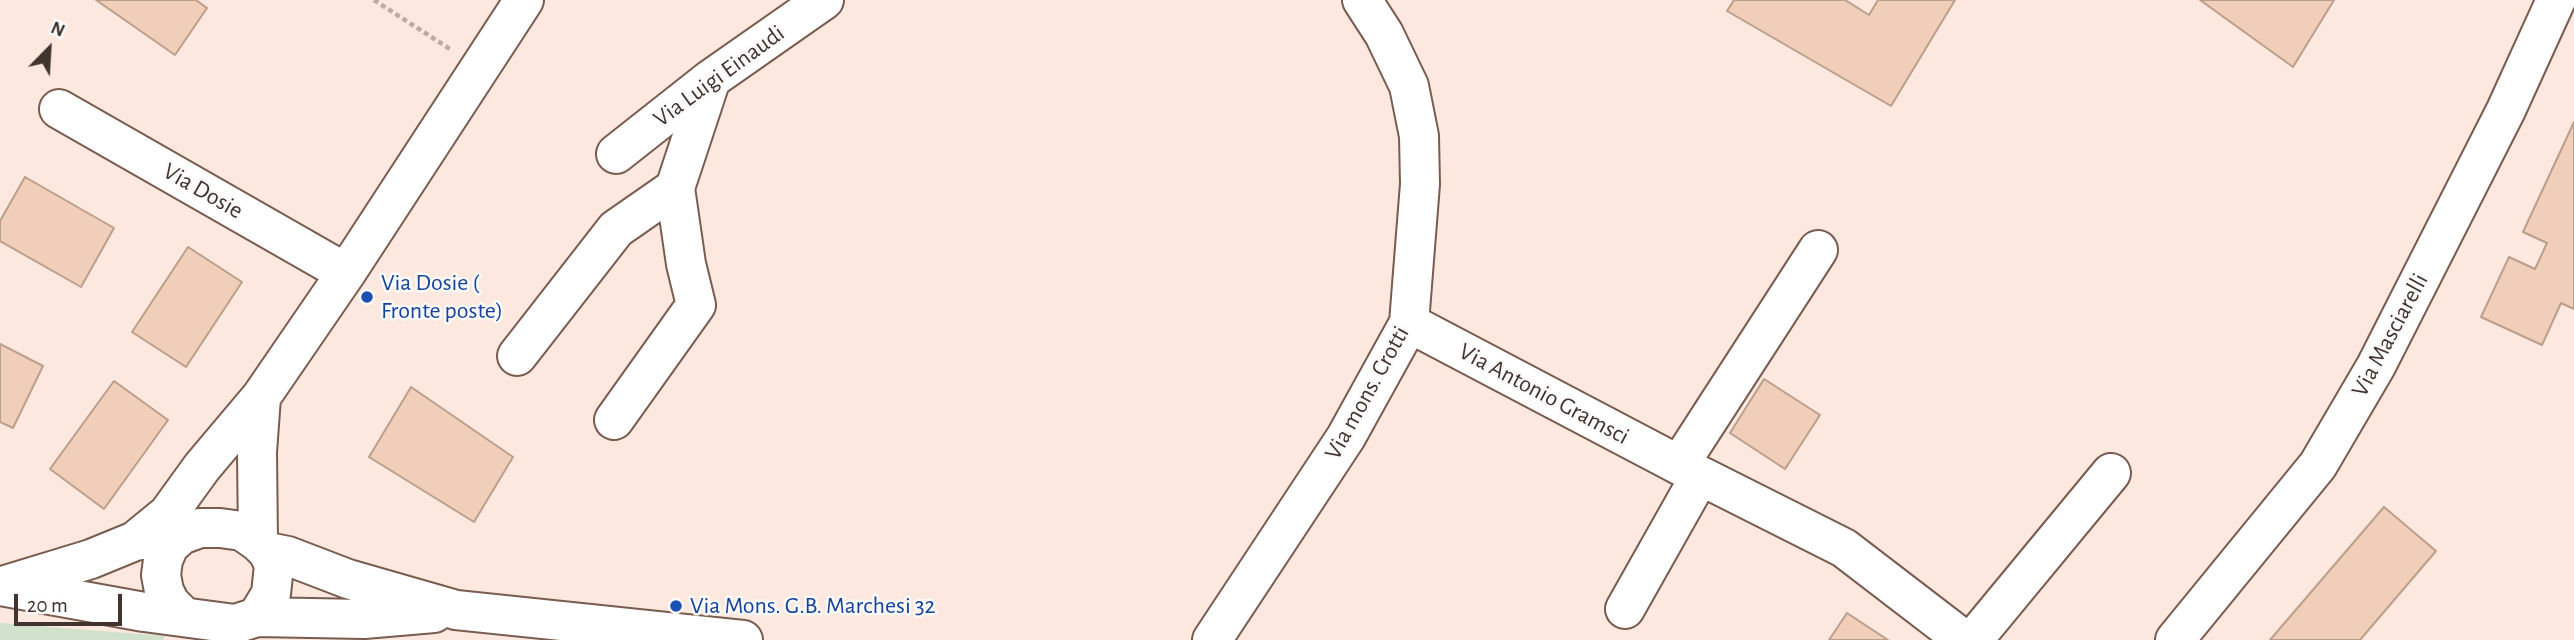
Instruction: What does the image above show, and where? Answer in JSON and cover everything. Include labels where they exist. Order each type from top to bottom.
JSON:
[{"type":"street","points":[[182,615],[170,603],[160,575],[174,524],[202,467],[261,397],[346,273],[524,0]]},
{"type":"street","name":"Via Luigi Einaudi","points":[[616,154],[711,79],[824,0]]},
{"type":"street","name":"Via mons. Crotti","points":[[1212,640],[1346,437],[1409,323],[1420,184],[1419,136],[1409,86],[1384,34],[1362,0]]},
{"type":"street","name":"Via Masciarelli","points":[[2175,640],[2318,465],[2376,366],[2506,110],[2556,0]]},
{"type":"street","points":[[614,420],[696,305],[686,264],[676,188],[711,79]]},
{"type":"street","name":"Via Dosie","points":[[59,109],[346,273]]},
{"type":"street","points":[[517,356],[616,229],[676,188]]},
{"type":"street","points":[[1625,609],[1689,470],[1818,250]]},
{"type":"street","name":"Via Antonio Gramsci","points":[[1409,323],[1843,548],[1964,640]]},
{"type":"street","points":[[257,617],[271,594],[274,565],[263,547],[257,452],[261,397]]},
{"type":"street","points":[[1973,640],[2110,473]]},
{"type":"street","points":[[2,586],[91,559],[174,524],[242,531],[263,547],[348,579],[456,610],[743,640]]},
{"type":"street","points":[[2,586],[144,612],[235,624],[257,617],[364,619],[456,610]]},
{"type":"path","points":[[374,0],[480,68]]},
{"type":"green space","points":[[0,623],[165,636],[163,640],[0,640]]},
{"type":"building","points":[[96,0],[196,0],[207,8],[175,55]]},
{"type":"building","points":[[1734,0],[1845,0],[1869,15],[1878,0],[1955,0],[1891,106],[1727,11]]},
{"type":"building","points":[[2200,0],[2334,0],[2293,67]]},
{"type":"building","points":[[2574,122],[2574,309],[2561,303],[2542,345],[2481,317],[2509,257],[2535,269],[2547,243],[2523,232]]},
{"type":"building","points":[[25,177],[114,228],[81,287],[0,241],[0,221]]},
{"type":"building","points":[[188,247],[242,282],[186,367],[132,332]]},
{"type":"building","points":[[0,344],[43,366],[13,428],[0,422]]},
{"type":"building","points":[[1764,379],[1820,415],[1785,469],[1730,433]]},
{"type":"building","points":[[114,381],[168,420],[104,509],[50,469]]},
{"type":"building","points":[[411,387],[513,457],[474,522],[369,457]]},
{"type":"building","points":[[2384,507],[2436,551],[2360,640],[2270,640]]},
{"type":"building","points":[[1847,613],[1888,640],[1829,640]]},
{"type":"place","name":"Via Dosie ( Fronte poste)","points":[[367,297]]},
{"type":"place","name":"Via Mons. G.B. Marchesi 32","points":[[676,606]]}]
